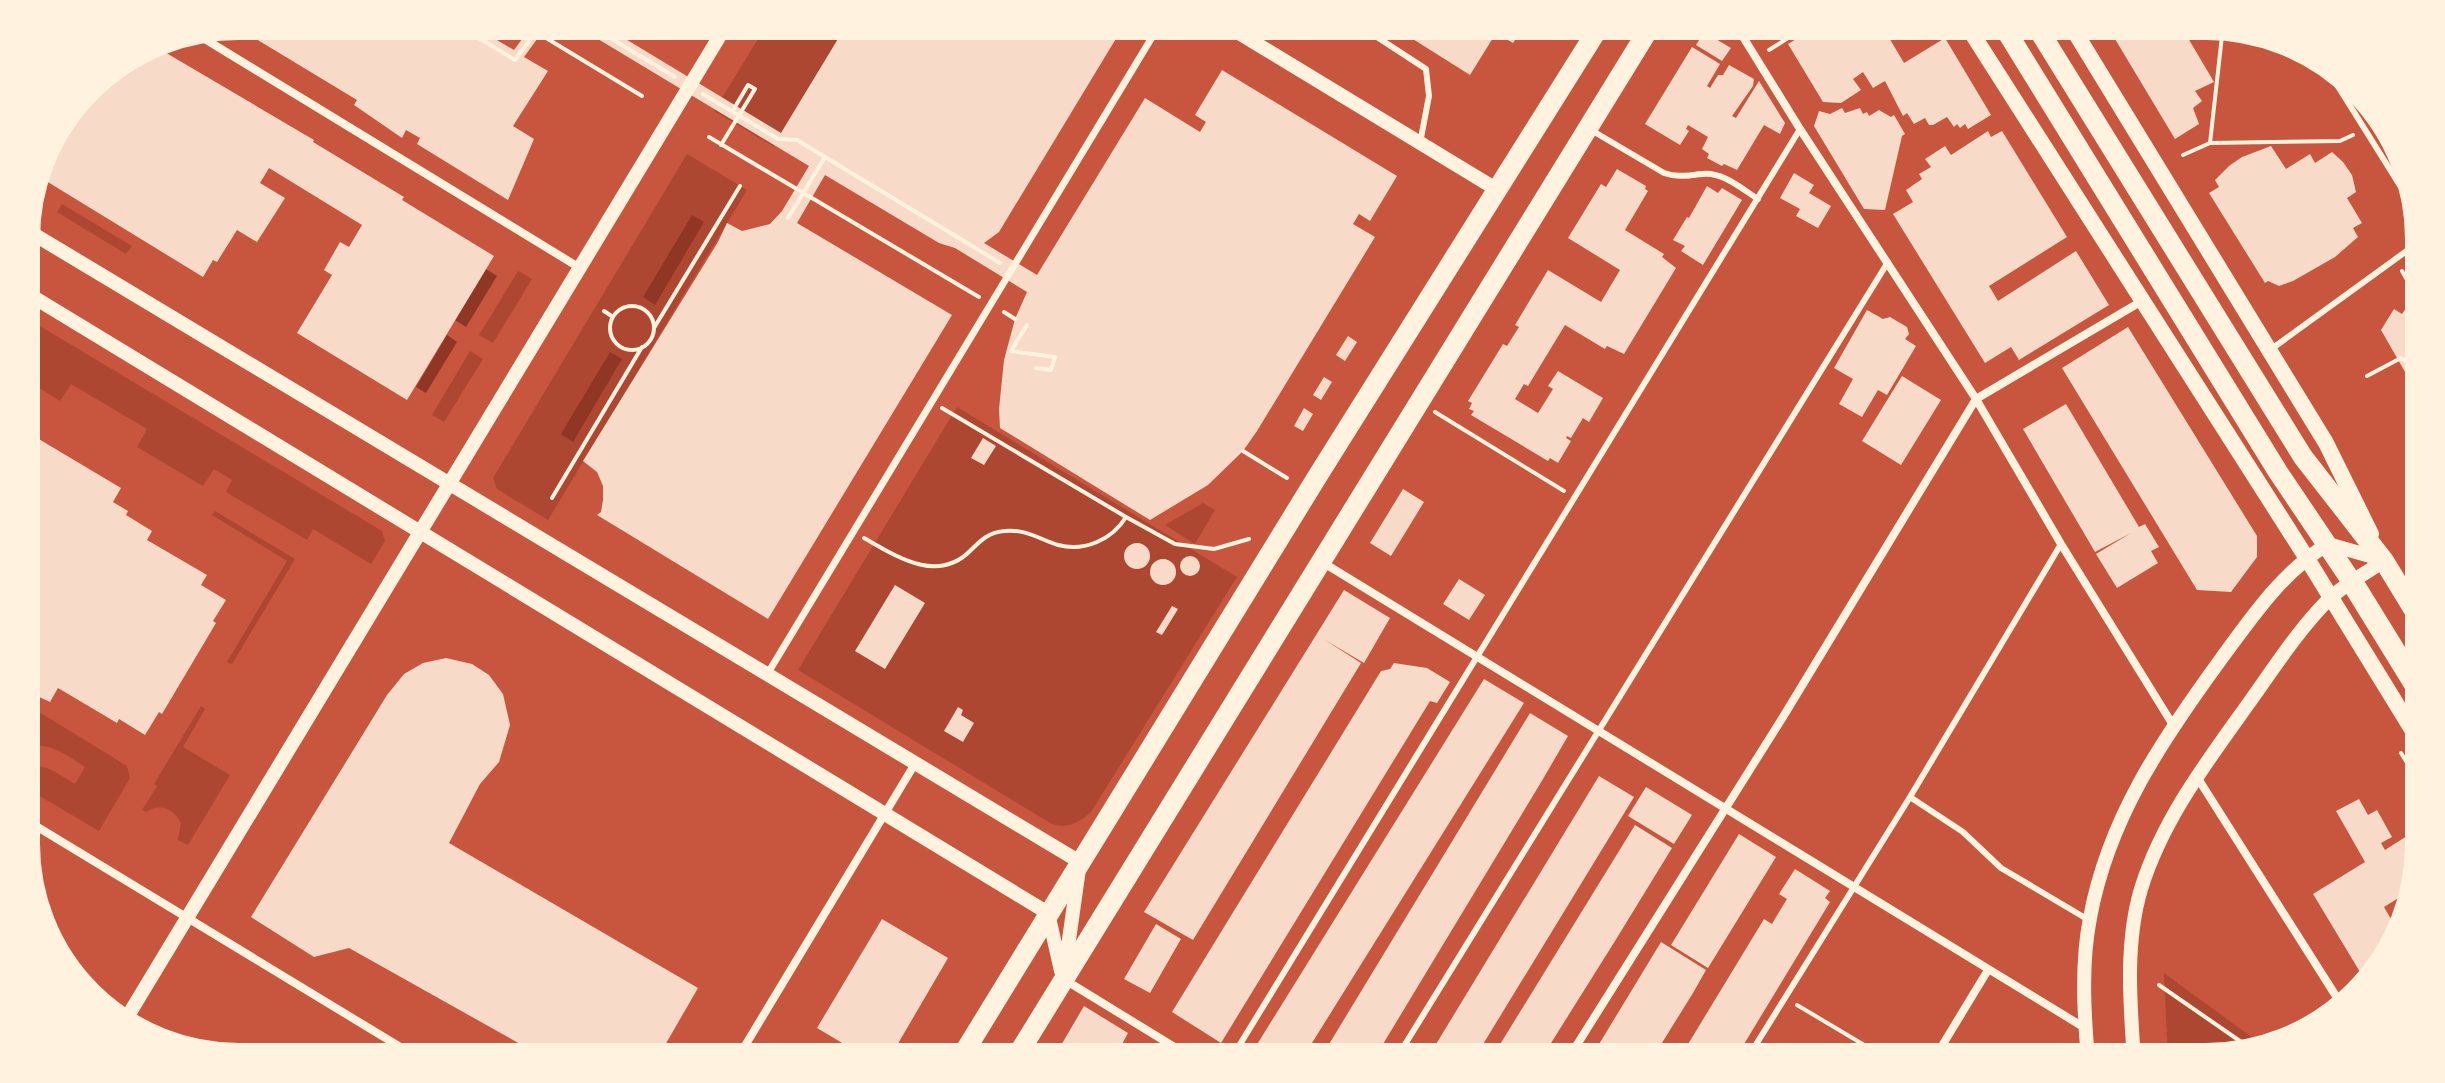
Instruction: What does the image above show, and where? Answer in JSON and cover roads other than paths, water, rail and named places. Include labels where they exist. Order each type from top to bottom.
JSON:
[{"type":"highway","points":[[2352,582],[2407,671]]},
{"type":"main road","points":[[968,1045],[1592,38]]},
{"type":"main road","points":[[1023,1045],[1643,38]]},
{"type":"main road","points":[[1975,38],[2407,721]]},
{"type":"main road","points":[[2011,38],[2278,472],[2352,582]]},
{"type":"main road","points":[[2044,38],[2303,457],[2384,561]]},
{"type":"main road","points":[[2079,38],[2326,443],[2384,561],[2407,599]]},
{"type":"main road","points":[[2328,544],[2331,597]]},
{"type":"street","points":[[130,1012],[719,38]]},
{"type":"street","points":[[768,673],[1152,38]]},
{"type":"street","points":[[1247,38],[1496,189]]},
{"type":"street","points":[[1744,38],[1976,399],[2173,725]]},
{"type":"street","points":[[208,41],[580,268]]},
{"type":"street","points":[[38,237],[1080,862],[1063,979]]},
{"type":"street","points":[[38,300],[1048,913],[1063,979],[1171,1045]]},
{"type":"street","points":[[1577,1045],[1976,399],[2143,301]]},
{"type":"street","points":[[2087,1045],[2085,956],[2089,920],[2102,865],[2140,777],[2173,725],[2263,602],[2306,557],[2328,544],[2384,561]]},
{"type":"street","points":[[1321,561],[2085,1029]]},
{"type":"street","points":[[2133,1045],[2130,963],[2134,923],[2141,890],[2159,843],[2196,777],[2301,630],[2331,597],[2384,561]]},
{"type":"street","points":[[745,1045],[916,762]]},
{"type":"street","points":[[2196,777],[2334,998]]},
{"type":"street","points":[[38,827],[397,1045]]},
{"type":"street","points":[[1942,1045],[1988,970]]},
{"type":"lane","points":[[1378,38],[1426,69],[1429,96],[1420,143]]},
{"type":"lane","points":[[2340,91],[2399,185]]},
{"type":"lane","points":[[1588,128],[1664,173],[1676,177],[1706,173],[1722,177],[1758,199]]},
{"type":"lane","points":[[1239,1045],[1800,129]]},
{"type":"lane","points":[[2270,350],[2407,250]]},
{"type":"lane","points":[[1405,1045],[1888,262]]},
{"type":"lane","points":[[1756,1045],[1910,797],[2061,544]]},
{"type":"lane","points":[[1910,797],[1963,832],[2001,868],[2089,920]]}]
